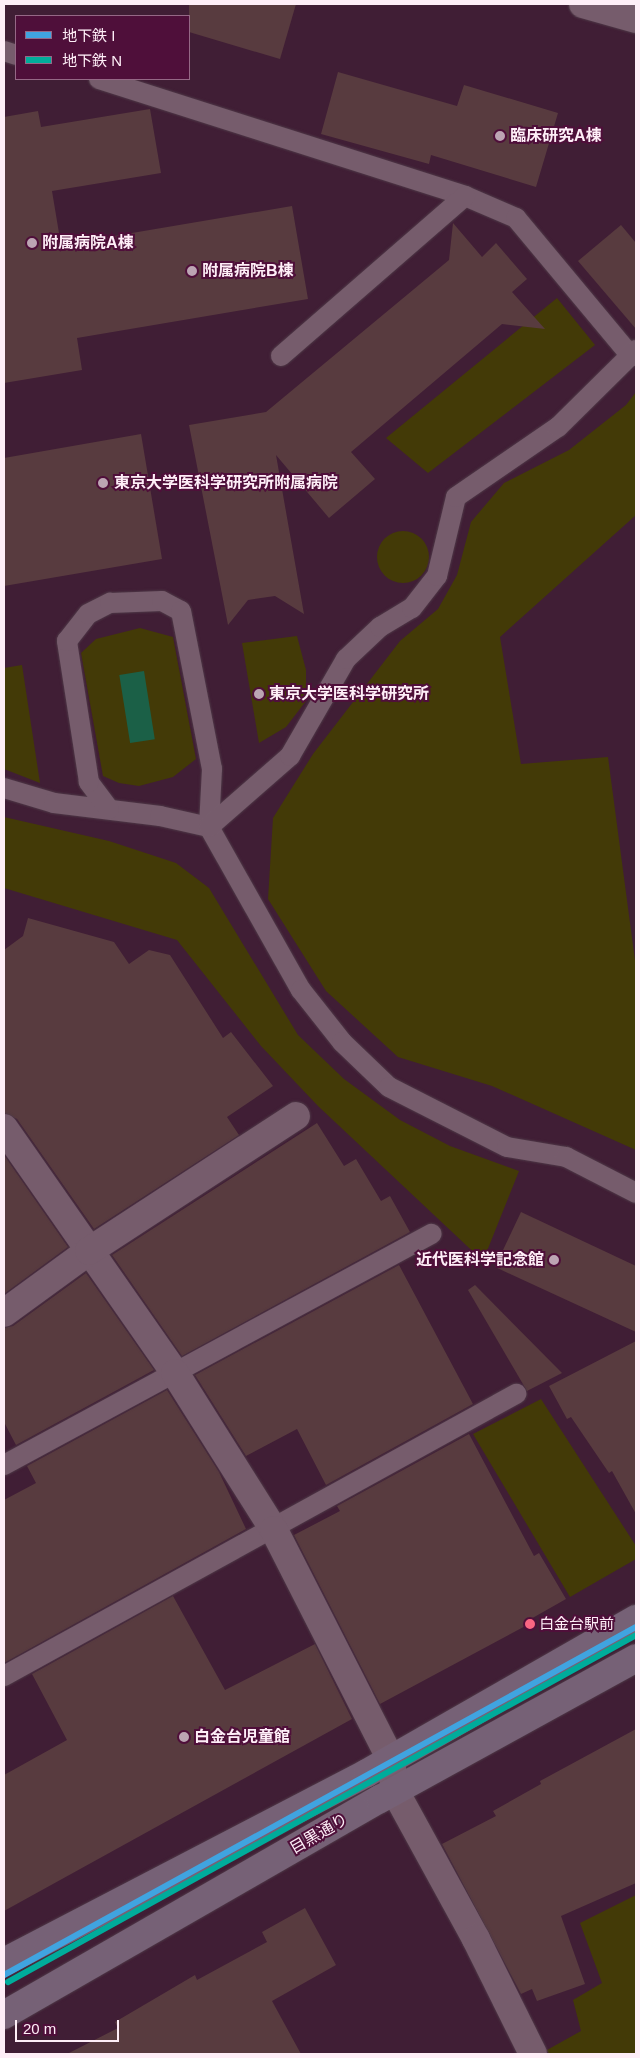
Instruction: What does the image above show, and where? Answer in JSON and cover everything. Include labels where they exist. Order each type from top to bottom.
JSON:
[{"type":"main road","name":"目黒通り","points":[[4,1962],[391,1760],[636,1620]]},
{"type":"main road","name":"目黒通り","points":[[4,2015],[395,1790],[636,1658]]},
{"type":"street","points":[[583,4],[636,19]]},
{"type":"street","points":[[4,1313],[89,1251],[296,1116]]},
{"type":"street","points":[[4,1128],[175,1373],[274,1530],[391,1760],[395,1790],[476,1939],[533,2054]]},
{"type":"lane","points":[[102,80],[464,196],[516,218],[634,353],[558,427],[456,497],[437,576],[412,608],[380,627],[346,659],[290,756],[209,827]]},
{"type":"lane","points":[[281,356],[464,196]]},
{"type":"lane","points":[[109,809],[89,782],[67,641],[88,614],[110,603],[162,601],[181,611],[212,770],[209,827],[301,990],[342,1042],[388,1087],[508,1147],[566,1158],[636,1193]]},
{"type":"lane","points":[[4,788],[54,803],[109,809],[209,827]]},
{"type":"lane","points":[[4,1464],[432,1234]]},
{"type":"lane","points":[[4,1676],[274,1530],[516,1394]]},
{"type":"shaded area","points":[[557,298],[595,345],[428,473],[386,438]]},
{"type":"shaded area","points":[[636,392],[636,515],[500,637],[521,764],[608,757],[636,968],[636,1150],[492,1086],[398,1057],[326,991],[268,899],[273,818],[313,754],[400,641],[438,609],[457,575],[471,522],[504,483],[569,450],[626,405]]},
{"type":"shaded area","points":[[403,531],[413,533],[421,539],[427,547],[429,557],[427,567],[421,575],[413,581],[403,583],[393,581],[385,575],[379,567],[377,557],[379,547],[385,539],[393,533]]},
{"type":"shaded area","points":[[140,628],[173,637],[196,759],[173,777],[139,786],[119,783],[103,776],[81,653],[96,639]]},
{"type":"shaded area","points":[[297,636],[306,670],[306,701],[286,727],[259,743],[242,643]]},
{"type":"shaded area","points":[[22,665],[40,783],[4,769],[4,668]]},
{"type":"shaded area","points":[[144,671],[155,739],[130,743],[119,675]]},
{"type":"shaded area","points":[[4,817],[109,841],[176,863],[209,888],[298,1035],[344,1079],[400,1120],[450,1146],[519,1171],[483,1261],[318,1106],[261,1046],[177,940],[4,888]]},
{"type":"shaded area","points":[[541,1399],[636,1546],[636,1559],[570,1597],[473,1434]]},
{"type":"shaded area","points":[[636,1895],[636,2054],[549,2054],[547,2050],[581,2031],[573,2000],[602,1983],[580,1923]]},
{"type":"building","points":[[189,4],[296,4],[280,59],[190,32]]},
{"type":"building","points":[[338,72],[457,106],[464,85],[558,113],[536,187],[431,155],[429,164],[321,134]]},
{"type":"building","points":[[150,109],[161,173],[52,191],[61,245],[292,206],[308,299],[77,338],[82,370],[4,383],[4,117],[38,111],[41,127]]},
{"type":"building","points":[[453,223],[482,257],[496,243],[527,279],[512,292],[545,329],[502,324],[351,452],[375,479],[329,518],[276,455],[304,614],[275,596],[248,600],[228,625],[189,425],[266,412],[449,260]]},
{"type":"building","points":[[621,225],[636,243],[636,329],[578,261]]},
{"type":"building","points":[[141,434],[162,559],[4,586],[4,458]]},
{"type":"building","points":[[28,918],[114,942],[129,964],[149,950],[170,955],[223,1038],[231,1032],[273,1086],[227,1117],[239,1135],[94,1229],[17,1119],[4,1113],[4,950],[23,936]]},
{"type":"building","points":[[317,1123],[344,1166],[356,1159],[381,1201],[390,1196],[410,1232],[182,1356],[112,1255]]},
{"type":"building","points":[[4,1155],[68,1247],[4,1294]]},
{"type":"building","name":"近代医科学記念館","points":[[521,1212],[636,1266],[636,1332],[495,1267]]},
{"type":"building","points":[[399,1265],[473,1404],[326,1485],[297,1429],[246,1456],[195,1375]]},
{"type":"building","points":[[86,1273],[154,1370],[16,1445],[4,1422],[4,1328],[13,1326]]},
{"type":"building","points":[[475,1285],[562,1373],[527,1391],[468,1290]]},
{"type":"building","points":[[636,1341],[636,1514],[612,1471],[609,1473],[571,1417],[567,1419],[549,1386]]},
{"type":"building","points":[[167,1390],[219,1472],[246,1529],[4,1663],[4,1500],[36,1483],[27,1466]]},
{"type":"building","points":[[469,1434],[534,1556],[539,1553],[566,1599],[529,1620],[531,1623],[380,1704],[294,1535],[340,1511],[337,1506]]},
{"type":"building","points":[[173,1596],[225,1690],[315,1644],[352,1719],[4,1911],[4,1775],[67,1740],[32,1674]]},
{"type":"building","points":[[636,1729],[636,1883],[561,1916],[585,1984],[537,2001],[532,1989],[521,1994],[442,1844],[496,1816],[493,1811],[541,1784],[540,1781]]},
{"type":"building","points":[[305,1908],[336,1965],[272,2001],[301,2054],[67,2054],[118,2028],[115,2022],[195,1975],[197,1980],[267,1942],[262,1932]]},
{"type":"metro line","name":"I","points":[[4,1975],[636,1627]]},
{"type":"metro line","name":"N","points":[[8,1982],[636,1635]]},
{"type":"place","name":"臨床研究A棟","points":[[500,136]]},
{"type":"place","name":"附属病院A棟","points":[[32,243]]},
{"type":"place","name":"附属病院B棟","points":[[192,271]]},
{"type":"place","name":"東京大学医科学研究所附属病院","points":[[103,483]]},
{"type":"place","name":"東京大学医科学研究所","points":[[259,694]]},
{"type":"place","name":"近代医科学記念館","points":[[554,1260]]},
{"type":"place","name":"白金台駅前","points":[[530,1624]]},
{"type":"place","name":"白金台児童館","points":[[184,1737]]}]
